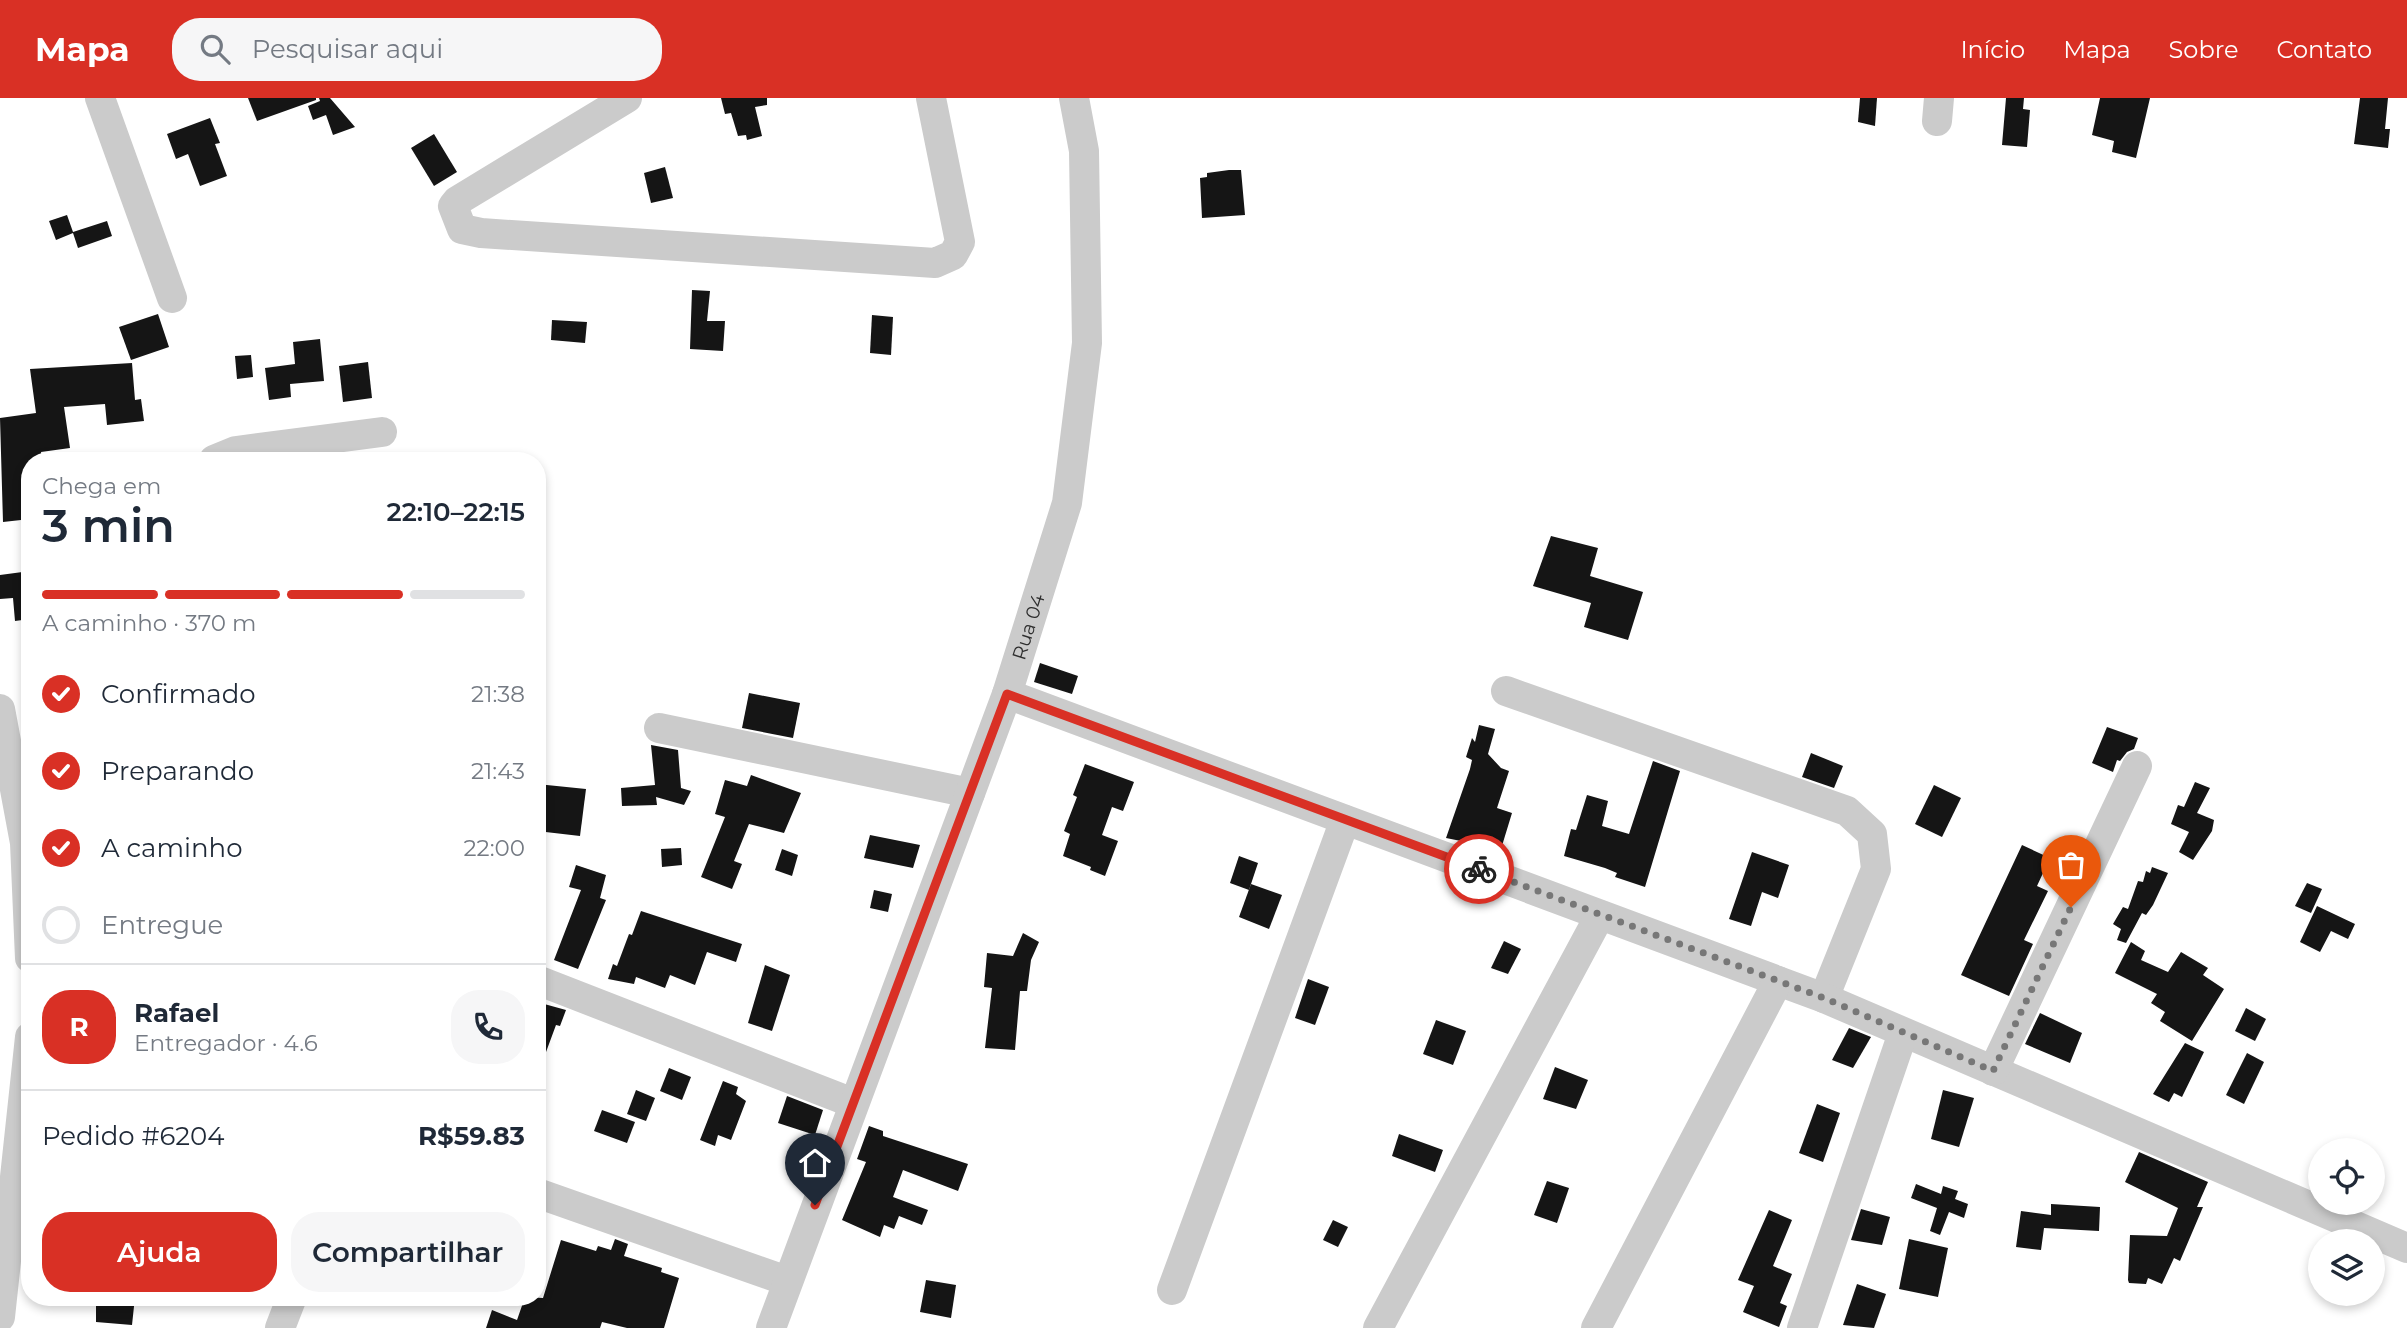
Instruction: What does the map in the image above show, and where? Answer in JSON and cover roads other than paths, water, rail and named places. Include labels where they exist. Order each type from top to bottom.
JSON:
[{"type":"street","points":[[100,98],[173,298]]},
{"type":"street","points":[[628,98],[457,201],[453,206],[462,229],[481,233],[935,263],[953,255],[960,242],[931,98]]},
{"type":"street","name":"Rua 04","points":[[771,1328],[1007,694],[1067,503],[1087,343],[1084,151],[1074,98]]},
{"type":"street","points":[[234,452],[382,432]]},
{"type":"street","points":[[1506,691],[1847,811],[1872,834],[1876,869],[1824,998]]},
{"type":"street","points":[[1007,694],[1824,998],[2407,1248]]},
{"type":"street","points":[[2,728],[21,828]]},
{"type":"street","points":[[659,728],[970,793]]},
{"type":"street","points":[[1993,1071],[2137,766]]},
{"type":"street","points":[[1172,1290],[1345,820]]},
{"type":"street","points":[[1378,1328],[1600,915]]},
{"type":"street","points":[[1596,1328],[1778,981]]},
{"type":"street","points":[[546,983],[853,1102]]},
{"type":"street","points":[[1810,1326],[1903,1033]]},
{"type":"street","points":[[0,1317],[21,1121]]},
{"type":"street","points":[[546,1196],[787,1281]]},
{"type":"street","points":[[280,1328],[289,1306]]}]
